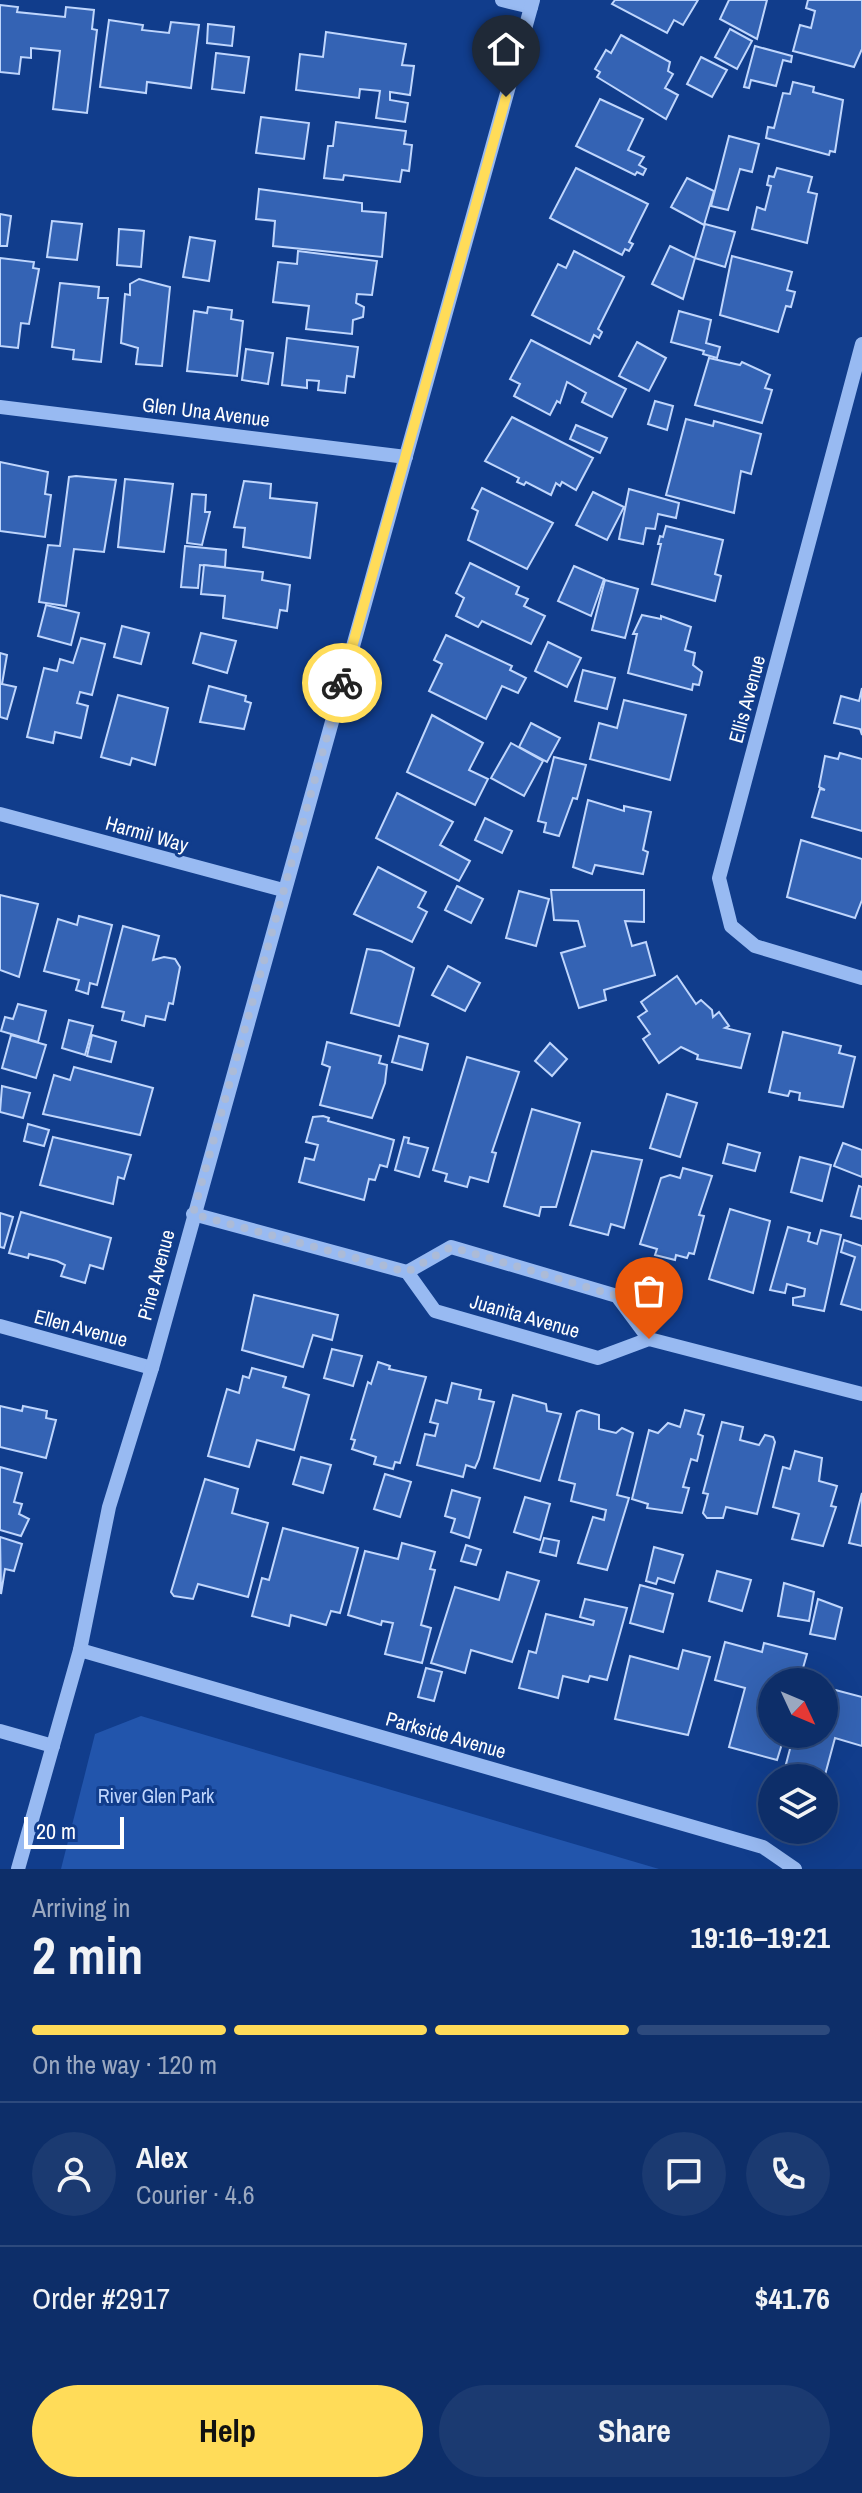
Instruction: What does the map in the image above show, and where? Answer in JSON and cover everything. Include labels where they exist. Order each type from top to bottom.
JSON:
[{"type":"street","points":[[502,0],[532,3]]},
{"type":"street","name":"Pine Avenue","points":[[18,1869],[80,1650],[109,1507],[152,1368],[532,3]]},
{"type":"street","name":"Ellis Avenue","points":[[862,344],[719,878],[731,926],[755,946],[862,978]]},
{"type":"street","name":"Glen Una Avenue","points":[[0,407],[406,457]]},
{"type":"street","name":"Harmil Way","points":[[0,814],[283,890]]},
{"type":"street","points":[[193,1214],[407,1272],[451,1247],[617,1296],[649,1339],[862,1394]]},
{"type":"street","name":"Juanita Avenue","points":[[407,1272],[435,1311],[598,1358],[649,1339]]},
{"type":"street","name":"Ellen Avenue","points":[[0,1326],[152,1368]]},
{"type":"street","name":"Parkside Avenue","points":[[80,1650],[763,1847],[795,1869]]},
{"type":"street","points":[[0,1731],[53,1746]]},
{"type":"green space","name":"River Glen Park","points":[[141,1716],[659,1869],[61,1869],[95,1734]]},
{"type":"building","points":[[615,0],[698,0],[683,25],[674,20],[667,33],[612,4]]},
{"type":"building","points":[[729,0],[767,0],[757,39],[720,19]]},
{"type":"building","points":[[808,0],[862,0],[862,49],[854,67],[793,51],[800,25],[811,28],[815,11],[806,8]]},
{"type":"building","points":[[0,5],[18,7],[17,12],[65,17],[66,7],[94,10],[92,29],[97,30],[87,113],[53,109],[60,51],[31,48],[31,58],[21,57],[19,74],[0,72]]},
{"type":"building","points":[[109,20],[143,25],[142,30],[169,33],[171,22],[199,25],[191,88],[147,82],[146,93],[100,87]]},
{"type":"building","points":[[208,24],[234,27],[232,46],[207,43]]},
{"type":"building","points":[[730,29],[752,41],[737,69],[715,57]]},
{"type":"building","points":[[326,32],[406,44],[402,65],[414,66],[410,95],[390,92],[390,100],[408,103],[405,122],[376,118],[380,91],[360,89],[359,98],[296,90],[300,54],[323,57]]},
{"type":"building","points":[[621,35],[670,62],[668,71],[673,74],[665,88],[678,95],[666,119],[597,77],[600,72],[595,69],[606,50],[611,53]]},
{"type":"building","points":[[755,46],[792,56],[791,62],[783,60],[776,86],[751,80],[749,88],[744,87]]},
{"type":"building","points":[[216,53],[249,57],[244,93],[212,89]]},
{"type":"building","points":[[701,57],[727,70],[712,97],[687,84]]},
{"type":"building","points":[[793,82],[814,87],[813,92],[843,100],[835,152],[830,151],[829,155],[766,138],[768,127],[774,128],[783,93],[790,94]]},
{"type":"building","points":[[600,99],[643,119],[628,150],[644,157],[639,165],[646,169],[643,175],[637,172],[635,175],[576,146]]},
{"type":"building","points":[[261,117],[309,123],[304,159],[256,153]]},
{"type":"building","points":[[336,122],[406,131],[404,144],[412,145],[409,171],[402,170],[400,182],[344,175],[343,180],[324,178],[328,146],[333,146]]},
{"type":"building","points":[[729,136],[759,144],[752,172],[740,169],[728,210],[711,206]]},
{"type":"building","points":[[576,168],[648,204],[629,242],[633,244],[629,251],[625,249],[622,255],[550,218]]},
{"type":"building","points":[[777,168],[812,177],[808,192],[817,194],[807,243],[752,229],[757,207],[765,210],[771,186],[767,185],[769,176],[774,177]]},
{"type":"building","points":[[687,178],[714,191],[704,225],[671,207]]},
{"type":"building","points":[[259,189],[362,203],[362,211],[386,213],[382,257],[273,246],[275,221],[256,219]]},
{"type":"building","points":[[0,214],[11,216],[7,246],[0,246]]},
{"type":"building","points":[[52,221],[82,224],[77,260],[47,257]]},
{"type":"building","points":[[705,224],[735,232],[725,267],[695,258]]},
{"type":"building","points":[[119,229],[144,231],[141,267],[117,265]]},
{"type":"building","points":[[190,237],[215,241],[209,281],[183,277]]},
{"type":"building","points":[[670,246],[695,258],[683,299],[652,284]]},
{"type":"building","points":[[298,251],[377,261],[372,295],[357,294],[356,303],[364,307],[363,317],[353,320],[352,334],[306,329],[309,306],[273,302],[278,262],[297,264]]},
{"type":"building","points":[[574,251],[624,277],[598,329],[602,332],[599,338],[594,335],[590,344],[532,315],[558,264],[566,268]]},
{"type":"building","points":[[732,256],[792,272],[787,290],[795,292],[791,307],[786,306],[778,332],[720,315]]},
{"type":"building","points":[[0,258],[34,262],[33,268],[39,269],[29,324],[21,323],[18,348],[0,346]]},
{"type":"building","points":[[139,279],[170,287],[162,366],[136,364],[138,348],[121,343],[125,294],[130,295],[130,284]]},
{"type":"building","points":[[60,283],[99,287],[98,298],[108,298],[101,362],[73,359],[74,350],[52,347]]},
{"type":"building","points":[[208,307],[232,310],[231,319],[243,321],[237,376],[187,371],[194,311],[207,313]]},
{"type":"building","points":[[679,311],[711,320],[706,343],[720,347],[717,358],[671,342]]},
{"type":"building","points":[[287,338],[358,347],[354,377],[347,376],[345,393],[318,390],[319,381],[307,380],[307,388],[282,385]]},
{"type":"building","points":[[531,340],[626,389],[612,417],[582,402],[586,393],[567,382],[560,403],[557,401],[550,415],[514,396],[520,384],[510,379]]},
{"type":"building","points":[[637,342],[666,358],[649,391],[619,376]]},
{"type":"building","points":[[246,349],[273,353],[268,384],[242,380]]},
{"type":"building","points":[[709,358],[740,365],[742,362],[770,375],[765,388],[772,390],[762,423],[695,405]]},
{"type":"building","points":[[655,401],[673,406],[667,430],[648,424]]},
{"type":"building","points":[[512,417],[593,458],[576,490],[562,482],[560,486],[556,483],[551,495],[526,482],[524,485],[517,482],[519,478],[485,461]]},
{"type":"building","points":[[686,419],[713,426],[714,421],[761,434],[751,474],[741,471],[734,513],[666,495]]},
{"type":"building","points":[[576,425],[607,438],[600,453],[570,439]]},
{"type":"building","points":[[0,462],[48,472],[45,494],[51,495],[45,537],[0,531]]},
{"type":"building","points":[[69,477],[116,480],[104,552],[74,549],[66,606],[39,602],[48,545],[60,546]]},
{"type":"building","points":[[125,479],[173,484],[164,552],[118,547]]},
{"type":"building","points":[[244,481],[271,484],[270,498],[317,503],[310,558],[243,547],[245,528],[234,527]]},
{"type":"building","points":[[482,488],[553,523],[527,569],[468,540],[478,511],[472,508]]},
{"type":"building","points":[[629,489],[679,503],[676,518],[658,514],[655,529],[646,528],[643,544],[619,539]]},
{"type":"building","points":[[593,492],[624,507],[607,540],[576,525]]},
{"type":"building","points":[[192,494],[206,495],[205,512],[210,512],[202,545],[187,543]]},
{"type":"building","points":[[666,526],[723,540],[715,574],[721,576],[715,601],[652,584],[661,544],[658,544]]},
{"type":"building","points":[[185,546],[226,550],[225,567],[200,565],[198,588],[181,587]]},
{"type":"building","points":[[470,563],[519,587],[516,594],[528,599],[524,606],[545,616],[531,644],[482,621],[478,627],[456,616],[464,598],[456,593]]},
{"type":"building","points":[[204,565],[263,572],[262,580],[290,585],[287,611],[280,610],[277,628],[223,618],[225,596],[201,594]]},
{"type":"building","points":[[574,566],[604,579],[591,616],[558,601]]},
{"type":"building","points":[[605,580],[638,589],[625,638],[592,630]]},
{"type":"building","points":[[46,605],[79,613],[71,645],[38,636]]},
{"type":"building","points":[[642,615],[661,619],[661,616],[691,627],[685,650],[695,653],[693,665],[702,672],[699,685],[693,684],[692,690],[628,673],[637,634],[633,634]]},
{"type":"building","points":[[122,626],[149,633],[141,664],[114,657]]},
{"type":"building","points":[[201,633],[236,641],[227,673],[193,663]]},
{"type":"building","points":[[446,635],[512,666],[510,670],[526,678],[518,693],[502,686],[486,719],[429,691],[442,664],[434,660]]},
{"type":"building","points":[[81,638],[105,644],[92,695],[80,692],[77,703],[88,706],[81,738],[55,732],[53,743],[27,737],[44,668],[57,671],[60,659],[73,663]]},
{"type":"building","points":[[548,642],[581,658],[567,687],[535,671]]},
{"type":"building","points":[[0,653],[7,655],[2,684],[16,687],[7,719],[0,717]]},
{"type":"building","points":[[583,670],[615,678],[607,709],[575,701]]},
{"type":"building","points":[[209,686],[246,696],[245,701],[251,703],[244,729],[200,722]]},
{"type":"building","points":[[862,688],[862,735],[860,729],[834,723],[841,696],[859,701]]},
{"type":"building","points":[[118,695],[168,708],[155,765],[132,758],[130,765],[101,757]]},
{"type":"building","points":[[624,700],[686,715],[670,780],[590,759],[599,723],[617,728]]},
{"type":"building","points":[[432,715],[483,743],[469,770],[488,779],[475,805],[407,772]]},
{"type":"building","points":[[531,723],[560,738],[547,762],[519,747]]},
{"type":"building","points":[[511,743],[543,761],[524,796],[491,778]]},
{"type":"building","points":[[840,753],[862,759],[862,831],[812,817],[820,789],[825,790],[819,787],[825,756],[838,759]]},
{"type":"building","points":[[554,757],[586,765],[577,799],[573,798],[559,836],[544,832],[546,823],[538,821]]},
{"type":"building","points":[[397,793],[453,822],[440,845],[470,861],[459,881],[376,838]]},
{"type":"building","points":[[588,800],[624,811],[624,806],[651,812],[643,850],[648,852],[643,874],[595,865],[592,874],[573,867]]},
{"type":"building","points":[[485,818],[512,831],[502,853],[475,840]]},
{"type":"building","points":[[801,840],[862,859],[862,900],[855,918],[787,897]]},
{"type":"building","points":[[378,867],[426,892],[418,907],[427,912],[412,942],[354,914]]},
{"type":"building","points":[[457,886],[483,899],[471,923],[445,910]]},
{"type":"building","points":[[551,890],[644,890],[644,922],[625,921],[632,946],[646,942],[655,975],[604,990],[606,1000],[579,1008],[561,953],[585,946],[578,921],[554,920]]},
{"type":"building","points":[[519,891],[549,899],[536,946],[506,938]]},
{"type":"building","points":[[0,895],[38,904],[19,977],[0,970]]},
{"type":"building","points":[[79,916],[112,925],[97,985],[90,983],[88,994],[76,990],[79,980],[44,971],[58,919],[77,925]]},
{"type":"building","points":[[123,926],[159,936],[153,960],[164,957],[175,959],[180,967],[173,1004],[169,1003],[165,1020],[146,1016],[144,1026],[122,1020],[124,1012],[102,1007]]},
{"type":"building","points":[[367,949],[381,951],[414,968],[399,1026],[351,1013]]},
{"type":"building","points":[[448,966],[480,983],[465,1011],[432,995]]},
{"type":"building","points":[[677,976],[696,1004],[701,1000],[712,1010],[713,1017],[719,1012],[729,1026],[725,1028],[750,1034],[741,1068],[697,1059],[698,1055],[681,1047],[659,1063],[643,1039],[650,1034],[638,1017],[647,1011],[641,1002]]},
{"type":"building","points":[[18,1004],[46,1011],[38,1042],[1,1031],[5,1017],[13,1019]]},
{"type":"building","points":[[69,1020],[93,1026],[85,1055],[62,1048]]},
{"type":"building","points":[[783,1032],[841,1046],[839,1053],[855,1057],[843,1107],[799,1100],[800,1093],[790,1091],[788,1096],[769,1092]]},
{"type":"building","points":[[11,1035],[46,1045],[36,1078],[2,1068]]},
{"type":"building","points":[[92,1035],[116,1042],[111,1062],[87,1056]]},
{"type":"building","points":[[399,1036],[428,1044],[422,1070],[392,1062]]},
{"type":"building","points":[[327,1042],[381,1056],[379,1063],[387,1065],[385,1083],[372,1118],[320,1105],[330,1067],[322,1064]]},
{"type":"building","points":[[550,1043],[567,1059],[552,1076],[535,1061]]},
{"type":"building","points":[[467,1057],[519,1072],[492,1152],[496,1153],[488,1182],[470,1177],[467,1187],[445,1181],[447,1174],[433,1170]]},
{"type":"building","points":[[74,1067],[153,1088],[140,1135],[43,1114],[54,1075],[70,1080]]},
{"type":"building","points":[[2,1086],[30,1093],[23,1118],[0,1112]]},
{"type":"building","points":[[667,1094],[697,1103],[680,1157],[650,1148]]},
{"type":"building","points":[[532,1109],[580,1123],[556,1207],[541,1207],[539,1216],[504,1206]]},
{"type":"building","points":[[313,1117],[329,1118],[328,1121],[394,1140],[387,1167],[380,1165],[375,1180],[369,1179],[364,1200],[299,1182],[305,1158],[314,1160],[318,1145],[306,1142]]},
{"type":"building","points":[[28,1124],[49,1130],[44,1146],[24,1141]]},
{"type":"building","points":[[53,1137],[131,1155],[124,1179],[118,1177],[113,1204],[40,1185]]},
{"type":"building","points":[[404,1137],[409,1138],[408,1143],[428,1148],[419,1177],[395,1170]]},
{"type":"building","points":[[843,1143],[862,1150],[862,1177],[834,1166]]},
{"type":"building","points":[[728,1144],[760,1153],[755,1171],[723,1163]]},
{"type":"building","points":[[592,1151],[642,1160],[624,1228],[611,1224],[608,1235],[570,1225]]},
{"type":"building","points":[[800,1157],[831,1165],[822,1201],[791,1192]]},
{"type":"building","points":[[683,1168],[712,1176],[699,1215],[704,1216],[694,1254],[689,1253],[687,1258],[676,1255],[675,1260],[655,1255],[657,1249],[640,1244],[661,1178],[670,1175],[680,1178]]},
{"type":"building","points":[[859,1186],[862,1187],[862,1219],[851,1216]]},
{"type":"building","points":[[730,1209],[770,1221],[753,1293],[709,1279]]},
{"type":"building","points":[[21,1212],[111,1238],[103,1269],[90,1265],[85,1283],[61,1276],[65,1265],[57,1261],[9,1253]]},
{"type":"building","points":[[0,1213],[13,1217],[4,1248],[0,1247]]},
{"type":"building","points":[[788,1227],[810,1233],[808,1241],[817,1244],[821,1230],[841,1235],[824,1311],[793,1305],[793,1298],[804,1296],[805,1289],[787,1284],[785,1293],[770,1290]]},
{"type":"building","points":[[844,1240],[862,1246],[862,1310],[841,1304],[855,1257],[841,1252]]},
{"type":"building","points":[[254,1295],[338,1315],[332,1340],[313,1335],[303,1367],[242,1350]]},
{"type":"building","points":[[332,1349],[362,1356],[353,1386],[324,1378]]},
{"type":"building","points":[[378,1362],[390,1366],[389,1369],[426,1377],[400,1463],[395,1462],[393,1469],[374,1464],[376,1457],[352,1449],[355,1440],[351,1439],[368,1382],[371,1384]]},
{"type":"building","points":[[252,1368],[286,1377],[283,1387],[309,1395],[294,1450],[257,1440],[249,1467],[208,1456],[227,1389],[239,1393],[243,1376],[249,1378]]},
{"type":"building","points":[[452,1383],[481,1390],[479,1399],[494,1402],[479,1459],[475,1468],[466,1465],[463,1477],[417,1465],[425,1434],[435,1436],[438,1424],[430,1422],[436,1400],[447,1403]]},
{"type":"building","points":[[513,1395],[546,1404],[547,1411],[561,1414],[540,1481],[494,1468]]},
{"type":"building","points":[[0,1406],[22,1411],[23,1406],[47,1411],[46,1418],[56,1420],[46,1458],[0,1447]]},
{"type":"building","points":[[581,1410],[599,1415],[599,1429],[616,1433],[622,1428],[633,1433],[617,1495],[629,1498],[607,1570],[578,1563],[593,1517],[604,1520],[606,1510],[571,1501],[575,1484],[559,1480],[577,1412]]},
{"type":"building","points":[[685,1410],[704,1415],[698,1434],[703,1436],[697,1461],[691,1459],[683,1487],[689,1488],[682,1513],[647,1508],[648,1504],[632,1499],[649,1430],[658,1433],[668,1423],[680,1427]]},
{"type":"building","points":[[722,1422],[743,1427],[740,1440],[759,1445],[765,1435],[773,1437],[775,1442],[757,1514],[726,1507],[723,1518],[707,1518],[703,1513],[708,1494],[703,1493]]},
{"type":"building","points":[[795,1451],[822,1458],[819,1481],[837,1486],[831,1506],[836,1507],[823,1546],[792,1539],[799,1514],[773,1507],[783,1467],[790,1469]]},
{"type":"building","points":[[301,1457],[331,1465],[323,1493],[293,1484]]},
{"type":"building","points":[[0,1467],[22,1473],[14,1502],[22,1504],[19,1514],[29,1519],[21,1536],[0,1530]]},
{"type":"building","points":[[385,1474],[411,1482],[400,1517],[374,1509]]},
{"type":"building","points":[[205,1479],[238,1489],[232,1513],[268,1523],[248,1597],[198,1584],[193,1599],[174,1596],[171,1592]]},
{"type":"building","points":[[452,1490],[480,1498],[469,1538],[451,1532],[455,1519],[445,1516]]},
{"type":"building","points":[[862,1493],[862,1546],[849,1543]]},
{"type":"building","points":[[525,1497],[550,1504],[540,1540],[514,1532]]},
{"type":"building","points":[[283,1528],[358,1548],[340,1613],[331,1611],[326,1625],[291,1615],[289,1626],[252,1616],[262,1578],[269,1580]]},
{"type":"building","points":[[0,1537],[22,1544],[14,1571],[5,1569],[1,1594]]},
{"type":"building","points":[[544,1538],[559,1541],[556,1556],[540,1552]]},
{"type":"building","points":[[402,1543],[435,1552],[430,1569],[435,1570],[421,1625],[431,1628],[422,1663],[385,1654],[393,1623],[382,1621],[381,1625],[348,1615],[365,1551],[398,1559]]},
{"type":"building","points":[[466,1545],[481,1550],[476,1565],[461,1561]]},
{"type":"building","points":[[654,1547],[683,1555],[674,1583],[658,1578],[656,1584],[646,1581]]},
{"type":"building","points":[[717,1571],[751,1580],[742,1611],[709,1601]]},
{"type":"building","points":[[507,1572],[539,1581],[512,1662],[471,1650],[465,1673],[431,1663],[455,1587],[499,1600]]},
{"type":"building","points":[[784,1583],[814,1592],[809,1621],[778,1616]]},
{"type":"building","points":[[640,1585],[673,1594],[663,1632],[630,1623]]},
{"type":"building","points":[[585,1599],[627,1608],[607,1680],[590,1676],[588,1682],[563,1676],[558,1698],[519,1688],[529,1651],[536,1653],[546,1614],[593,1625],[594,1621],[580,1617]]},
{"type":"building","points":[[818,1599],[842,1608],[835,1639],[810,1634]]},
{"type":"building","points":[[725,1642],[762,1652],[764,1643],[807,1654],[803,1668],[758,1668],[758,1748],[781,1748],[777,1760],[729,1747],[745,1688],[715,1680]]},
{"type":"building","points":[[683,1650],[710,1657],[688,1735],[615,1719],[630,1656],[678,1669]]},
{"type":"building","points":[[426,1668],[442,1672],[434,1701],[418,1697]]},
{"type":"building","points":[[838,1691],[862,1697],[862,1746],[838,1739]]},
{"type":"building","points":[[790,1748],[832,1748],[828,1764],[786,1764]]},
{"type":"way so far","points":[[342,683],[193,1214],[407,1272],[451,1247],[617,1296],[649,1339]]},
{"type":"route","points":[[342,683],[506,97]]}]
